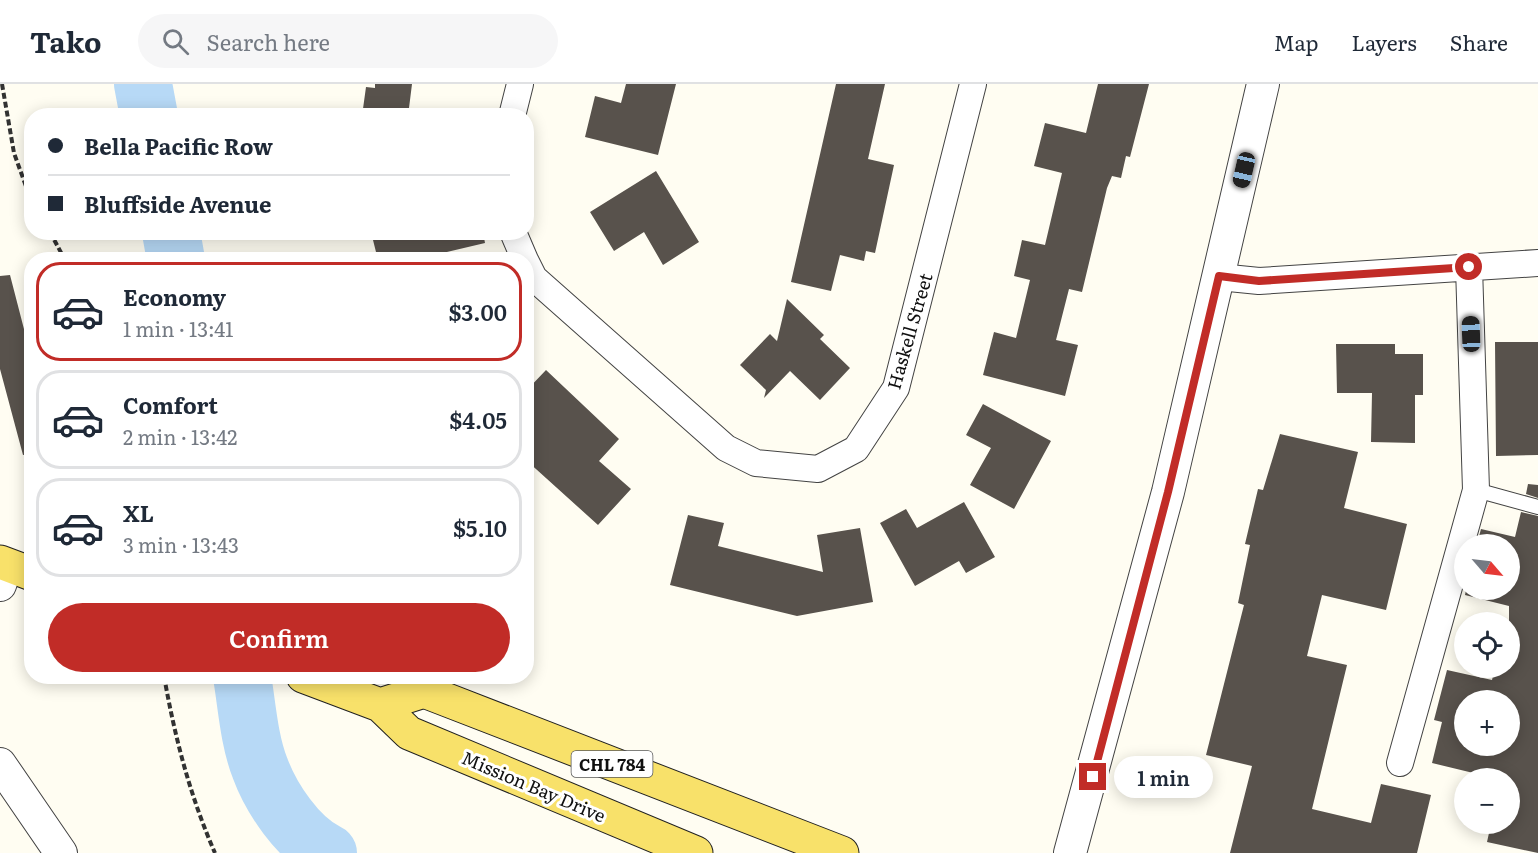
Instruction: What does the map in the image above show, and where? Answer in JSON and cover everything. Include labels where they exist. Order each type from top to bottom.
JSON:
[{"type":"main road","name":"Mission Bay Drive","points":[[324,684],[380,705],[409,733],[696,853]]},
{"type":"main road","name":"CHL 784","points":[[380,705],[424,691],[842,853]]},
{"type":"street","points":[[514,108],[520,84]]},
{"type":"street","name":"Haskell Street","points":[[534,278],[726,448],[756,463],[818,469],[856,450],[896,388],[973,84]]},
{"type":"street","points":[[1070,853],[1168,492],[1263,84]]},
{"type":"street","points":[[1219,276],[1259,281],[1538,263]]},
{"type":"street","points":[[1400,763],[1476,490],[1469,267]]},
{"type":"street","points":[[0,764],[61,853]]},
{"type":"lane","points":[[1476,490],[1538,507]]},
{"type":"path","points":[[3,84],[14,153],[24,181]]},
{"type":"path","points":[[166,684],[183,764],[200,818],[215,853]]},
{"type":"building","points":[[375,84],[412,84],[409,108],[363,108],[366,87],[375,88]]},
{"type":"building","points":[[626,84],[676,84],[658,155],[585,137],[595,96],[621,103]]},
{"type":"building","points":[[836,84],[885,84],[868,159],[894,165],[875,253],[866,251],[864,261],[840,255],[831,291],[791,282]]},
{"type":"building","points":[[1098,84],[1149,84],[1130,157],[1126,156],[1121,178],[1112,176],[1107,188],[1082,292],[1069,289],[1056,340],[1078,345],[1065,396],[983,375],[994,332],[1016,338],[1030,280],[1014,276],[1022,240],[1045,245],[1062,173],[1034,166],[1045,123],[1086,133]]},
{"type":"building","points":[[656,171],[699,242],[663,265],[644,232],[614,251],[590,212]]},
{"type":"building","points":[[373,240],[484,240],[485,243],[447,252],[376,252]]},
{"type":"building","points":[[10,275],[24,329],[24,455],[0,369],[0,276]]},
{"type":"building","points":[[787,299],[824,335],[820,339],[850,368],[820,400],[790,371],[764,398],[766,390],[740,365],[770,334],[777,341]]},
{"type":"building","points":[[1495,342],[1538,342],[1538,455],[1496,456]]},
{"type":"building","points":[[1336,344],[1395,344],[1395,354],[1423,354],[1423,395],[1415,395],[1415,443],[1371,442],[1372,393],[1337,393]]},
{"type":"building","points":[[546,370],[619,439],[599,461],[631,489],[598,525],[534,467],[534,383]]},
{"type":"building","points":[[983,404],[1051,441],[1014,509],[970,485],[991,448],[966,435]]},
{"type":"building","points":[[1280,434],[1358,452],[1344,508],[1407,524],[1386,610],[1322,595],[1307,656],[1347,665],[1312,809],[1371,823],[1381,784],[1431,795],[1417,853],[1230,853],[1252,766],[1206,755],[1244,605],[1238,603],[1250,545],[1245,544],[1258,489],[1263,490]]},
{"type":"building","points":[[1528,484],[1538,485],[1538,498],[1526,494]]},
{"type":"building","points":[[964,502],[995,557],[966,573],[959,561],[915,586],[880,523],[906,509],[917,528]]},
{"type":"building","points":[[1521,512],[1538,516],[1538,853],[1487,842],[1489,834],[1520,834],[1520,768],[1454,768],[1432,763],[1442,722],[1434,720],[1447,670],[1454,672],[1454,678],[1492,680],[1492,678],[1520,678],[1520,612],[1509,612],[1509,606],[1485,600],[1520,600],[1520,534],[1516,534]]},
{"type":"building","points":[[688,515],[724,523],[718,546],[823,572],[817,535],[860,528],[873,602],[797,616],[670,585]]},
{"type":"building","points":[[1481,529],[1502,534],[1480,534]]},
{"type":"waterway","points":[[143,84],[148,108]]},
{"type":"waterway","points":[[172,240],[175,252]]},
{"type":"waterway","points":[[243,684],[253,746],[271,792],[296,828],[317,847],[328,853]]},
{"type":"route","points":[[1093,777],[1168,492],[1219,276],[1259,281],[1469,267]]}]
